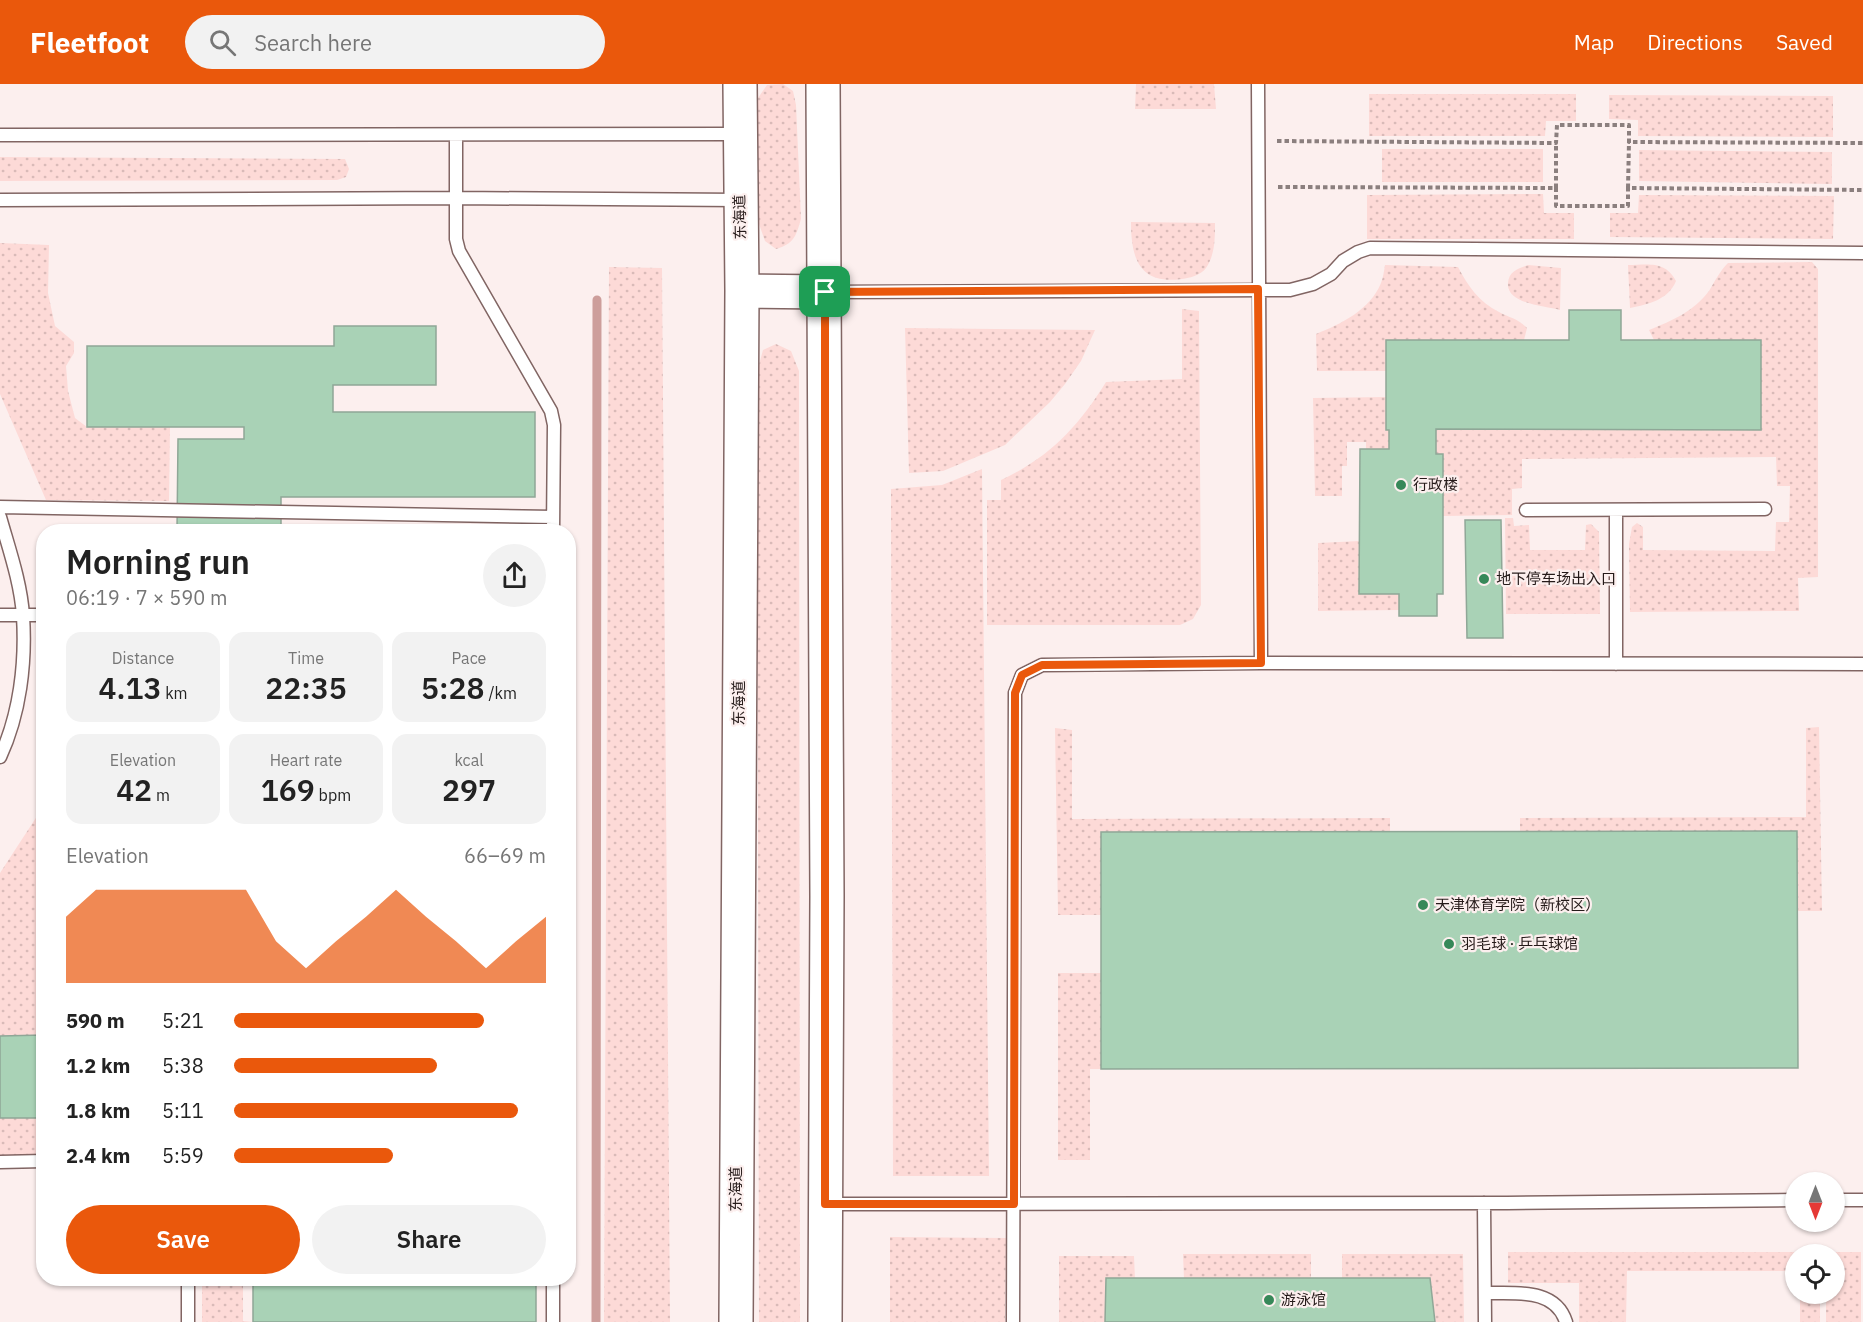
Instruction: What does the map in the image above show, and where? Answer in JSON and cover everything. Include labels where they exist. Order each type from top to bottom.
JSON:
[{"type":"main road","name":"东海道","points":[[736,1322],[742,291],[740,84]]},
{"type":"main road","points":[[823,84],[825,1322]]},
{"type":"main road","points":[[742,291],[825,292]]},
{"type":"lane","points":[[1258,84],[1261,663]]},
{"type":"lane","points":[[0,135],[740,134]]},
{"type":"lane","points":[[456,135],[456,239],[459,251],[551,411],[554,425],[553,524]]},
{"type":"lane","points":[[0,200],[456,198],[740,200]]},
{"type":"lane","points":[[825,292],[1290,290],[1313,284],[1331,274],[1343,261],[1370,248],[1863,253]]},
{"type":"lane","points":[[0,507],[553,517]]},
{"type":"lane","points":[[1526,510],[1765,509]]},
{"type":"lane","points":[[1616,510],[1616,664]]},
{"type":"lane","points":[[0,517],[12,559],[23,615],[23,664],[17,704],[0,757]]},
{"type":"lane","points":[[0,615],[36,615]]},
{"type":"lane","points":[[0,623],[23,615]]},
{"type":"lane","points":[[1013,1322],[1015,693],[1022,675],[1042,665],[1863,664]]},
{"type":"lane","points":[[0,1162],[36,1161]]},
{"type":"lane","points":[[825,1204],[1785,1200]]},
{"type":"lane","points":[[1845,1200],[1863,1200]]},
{"type":"lane","points":[[1484,1203],[1485,1322]]},
{"type":"lane","points":[[188,1286],[188,1322]]},
{"type":"lane","points":[[552,1286],[553,1322]]},
{"type":"lane","points":[[1485,1293],[1532,1294],[1552,1300],[1566,1322]]},
{"type":"path","points":[[1557,125],[1629,125],[1629,142],[1628,206],[1556,206],[1557,125]]},
{"type":"path","points":[[1258,141],[1556,143]]},
{"type":"path","points":[[1629,142],[1863,143]]},
{"type":"path","points":[[1258,188],[1556,188]]},
{"type":"path","points":[[1628,188],[1863,190]]},
{"type":"shaded area","points":[[783,84],[793,91],[796,105],[801,219],[791,242],[776,249],[765,241],[759,224],[757,109],[758,98],[767,85]]},
{"type":"shaded area","points":[[1136,84],[1214,84],[1216,109],[1135,109]]},
{"type":"shaded area","points":[[1369,94],[1576,94],[1576,121],[1546,121],[1545,136],[1369,136]]},
{"type":"shaded area","points":[[1609,95],[1833,96],[1833,137],[1638,136],[1638,120],[1609,119]]},
{"type":"shaded area","points":[[1382,149],[1543,149],[1543,182],[1382,182]]},
{"type":"shaded area","points":[[1639,150],[1832,152],[1832,184],[1639,181]]},
{"type":"shaded area","points":[[0,157],[345,159],[349,169],[346,177],[337,180],[0,181]]},
{"type":"shaded area","points":[[1543,194],[1544,213],[1574,213],[1574,239],[1367,239],[1367,195]]},
{"type":"shaded area","points":[[1639,195],[1834,196],[1833,239],[1610,237],[1610,213],[1638,213]]},
{"type":"shaded area","points":[[1131,222],[1215,223],[1214,246],[1209,263],[1201,273],[1185,279],[1156,278],[1140,266],[1133,247]]},
{"type":"shaded area","points":[[0,243],[49,245],[48,293],[55,326],[74,342],[74,353],[66,366],[68,391],[75,418],[87,427],[170,427],[169,501],[46,500],[0,394]]},
{"type":"shaded area","points":[[1812,262],[1818,269],[1818,577],[1798,578],[1799,611],[1630,612],[1629,544],[1632,527],[1637,523],[1643,527],[1643,550],[1775,551],[1776,522],[1789,522],[1790,486],[1777,486],[1776,457],[1522,459],[1522,488],[1512,489],[1512,515],[1443,516],[1443,454],[1436,454],[1436,429],[1760,430],[1760,341],[1654,340],[1649,330],[1674,319],[1696,305],[1709,291],[1728,263]]},
{"type":"shaded area","points":[[1385,265],[1458,267],[1480,298],[1527,328],[1524,340],[1386,340],[1386,371],[1317,371],[1316,334],[1345,321],[1370,301],[1381,283]]},
{"type":"shaded area","points":[[1528,265],[1561,268],[1560,310],[1528,303],[1513,296],[1509,290],[1510,276]]},
{"type":"shaded area","points":[[1628,265],[1661,267],[1672,274],[1676,281],[1663,297],[1651,303],[1630,308]]},
{"type":"shaded area","points":[[609,267],[662,268],[670,1322],[604,1322]]},
{"type":"shaded area","points":[[1182,309],[1199,311],[1201,605],[1193,619],[1180,625],[987,625],[987,500],[1001,500],[1001,480],[1034,461],[1061,439],[1085,413],[1106,382],[1182,379]]},
{"type":"shaded area","points":[[905,328],[1095,330],[1081,361],[1065,384],[1050,402],[1005,445],[943,471],[909,473]]},
{"type":"shaded area","points":[[776,344],[791,351],[799,371],[800,1322],[759,1322],[757,372],[763,350]]},
{"type":"shaded area","points":[[1386,397],[1386,430],[1389,430],[1389,449],[1366,449],[1366,442],[1347,442],[1347,466],[1342,466],[1342,496],[1315,496],[1313,398]]},
{"type":"shaded area","points":[[982,469],[989,1176],[893,1176],[891,489],[942,485]]},
{"type":"shaded area","points":[[1505,518],[1513,518],[1514,526],[1529,525],[1530,550],[1585,550],[1586,525],[1591,524],[1599,532],[1600,614],[1506,614]]},
{"type":"shaded area","points":[[1360,541],[1399,594],[1399,610],[1318,611],[1318,543]]},
{"type":"shaded area","points":[[1819,727],[1822,911],[1797,911],[1797,831],[1520,831],[1520,818],[1806,817],[1806,728]]},
{"type":"shaded area","points":[[1055,728],[1072,730],[1072,819],[1390,818],[1390,831],[1101,832],[1101,915],[1058,915]]},
{"type":"shaded area","points":[[36,818],[36,1036],[0,1036],[0,873]]},
{"type":"shaded area","points":[[1058,973],[1101,973],[1101,1069],[1090,1069],[1090,1160],[1058,1160]]},
{"type":"shaded area","points":[[0,1118],[36,1118],[36,1156],[0,1156]]},
{"type":"shaded area","points":[[890,1237],[1006,1238],[1005,1322],[890,1322]]},
{"type":"shaded area","points":[[1508,1252],[1785,1252],[1785,1271],[1627,1271],[1626,1322],[1579,1322],[1579,1283],[1508,1283]]},
{"type":"shaded area","points":[[1845,1252],[1861,1252],[1861,1322],[1826,1322],[1826,1304],[1845,1304]]},
{"type":"shaded area","points":[[1183,1254],[1311,1254],[1311,1278],[1184,1279]]},
{"type":"shaded area","points":[[1342,1254],[1463,1254],[1464,1322],[1435,1322],[1430,1278],[1342,1278]]},
{"type":"shaded area","points":[[1059,1256],[1134,1256],[1135,1279],[1106,1278],[1105,1322],[1059,1322]]},
{"type":"shaded area","points":[[202,1286],[243,1286],[243,1321],[253,1322],[202,1322]]},
{"type":"shaded area","points":[[1800,1304],[1820,1304],[1820,1322],[1800,1322]]},
{"type":"building","name":"行政楼","points":[[1569,310],[1621,310],[1621,340],[1761,340],[1761,430],[1436,429],[1436,454],[1443,454],[1443,594],[1437,594],[1437,616],[1399,616],[1399,594],[1359,594],[1360,449],[1389,449],[1389,430],[1386,430],[1386,340],[1569,340]]},
{"type":"building","points":[[334,326],[436,326],[436,385],[333,385],[333,412],[535,412],[535,497],[281,497],[281,524],[177,524],[178,439],[244,439],[244,427],[87,427],[87,346],[334,346]]},
{"type":"building","name":"地下停车场出入口","points":[[1465,520],[1501,520],[1503,638],[1467,638]]},
{"type":"building","name":"羽毛球 · 乒乓球馆","points":[[1797,831],[1798,1068],[1101,1069],[1101,832]]},
{"type":"building","points":[[36,1035],[36,1118],[0,1118],[0,1036]]},
{"type":"building","name":"游泳馆","points":[[1106,1278],[1430,1278],[1435,1322],[1105,1322]]},
{"type":"building","points":[[253,1286],[536,1286],[536,1322],[253,1322]]},
{"type":"waterway","points":[[596,1322],[597,300]]},
{"type":"place","name":"行政楼","points":[[1401,485]]},
{"type":"place","name":"地下停车场出入口","points":[[1484,579]]},
{"type":"place","name":"天津体育学院（新校区）","points":[[1423,905]]},
{"type":"place","name":"羽毛球 · 乒乓球馆","points":[[1449,944]]},
{"type":"place","name":"游泳馆","points":[[1269,1300]]},
{"type":"route","points":[[1258,289],[1261,663],[1042,665],[1022,675],[1015,693],[1014,1204],[825,1204],[827,896],[825,292],[1258,289]]}]
